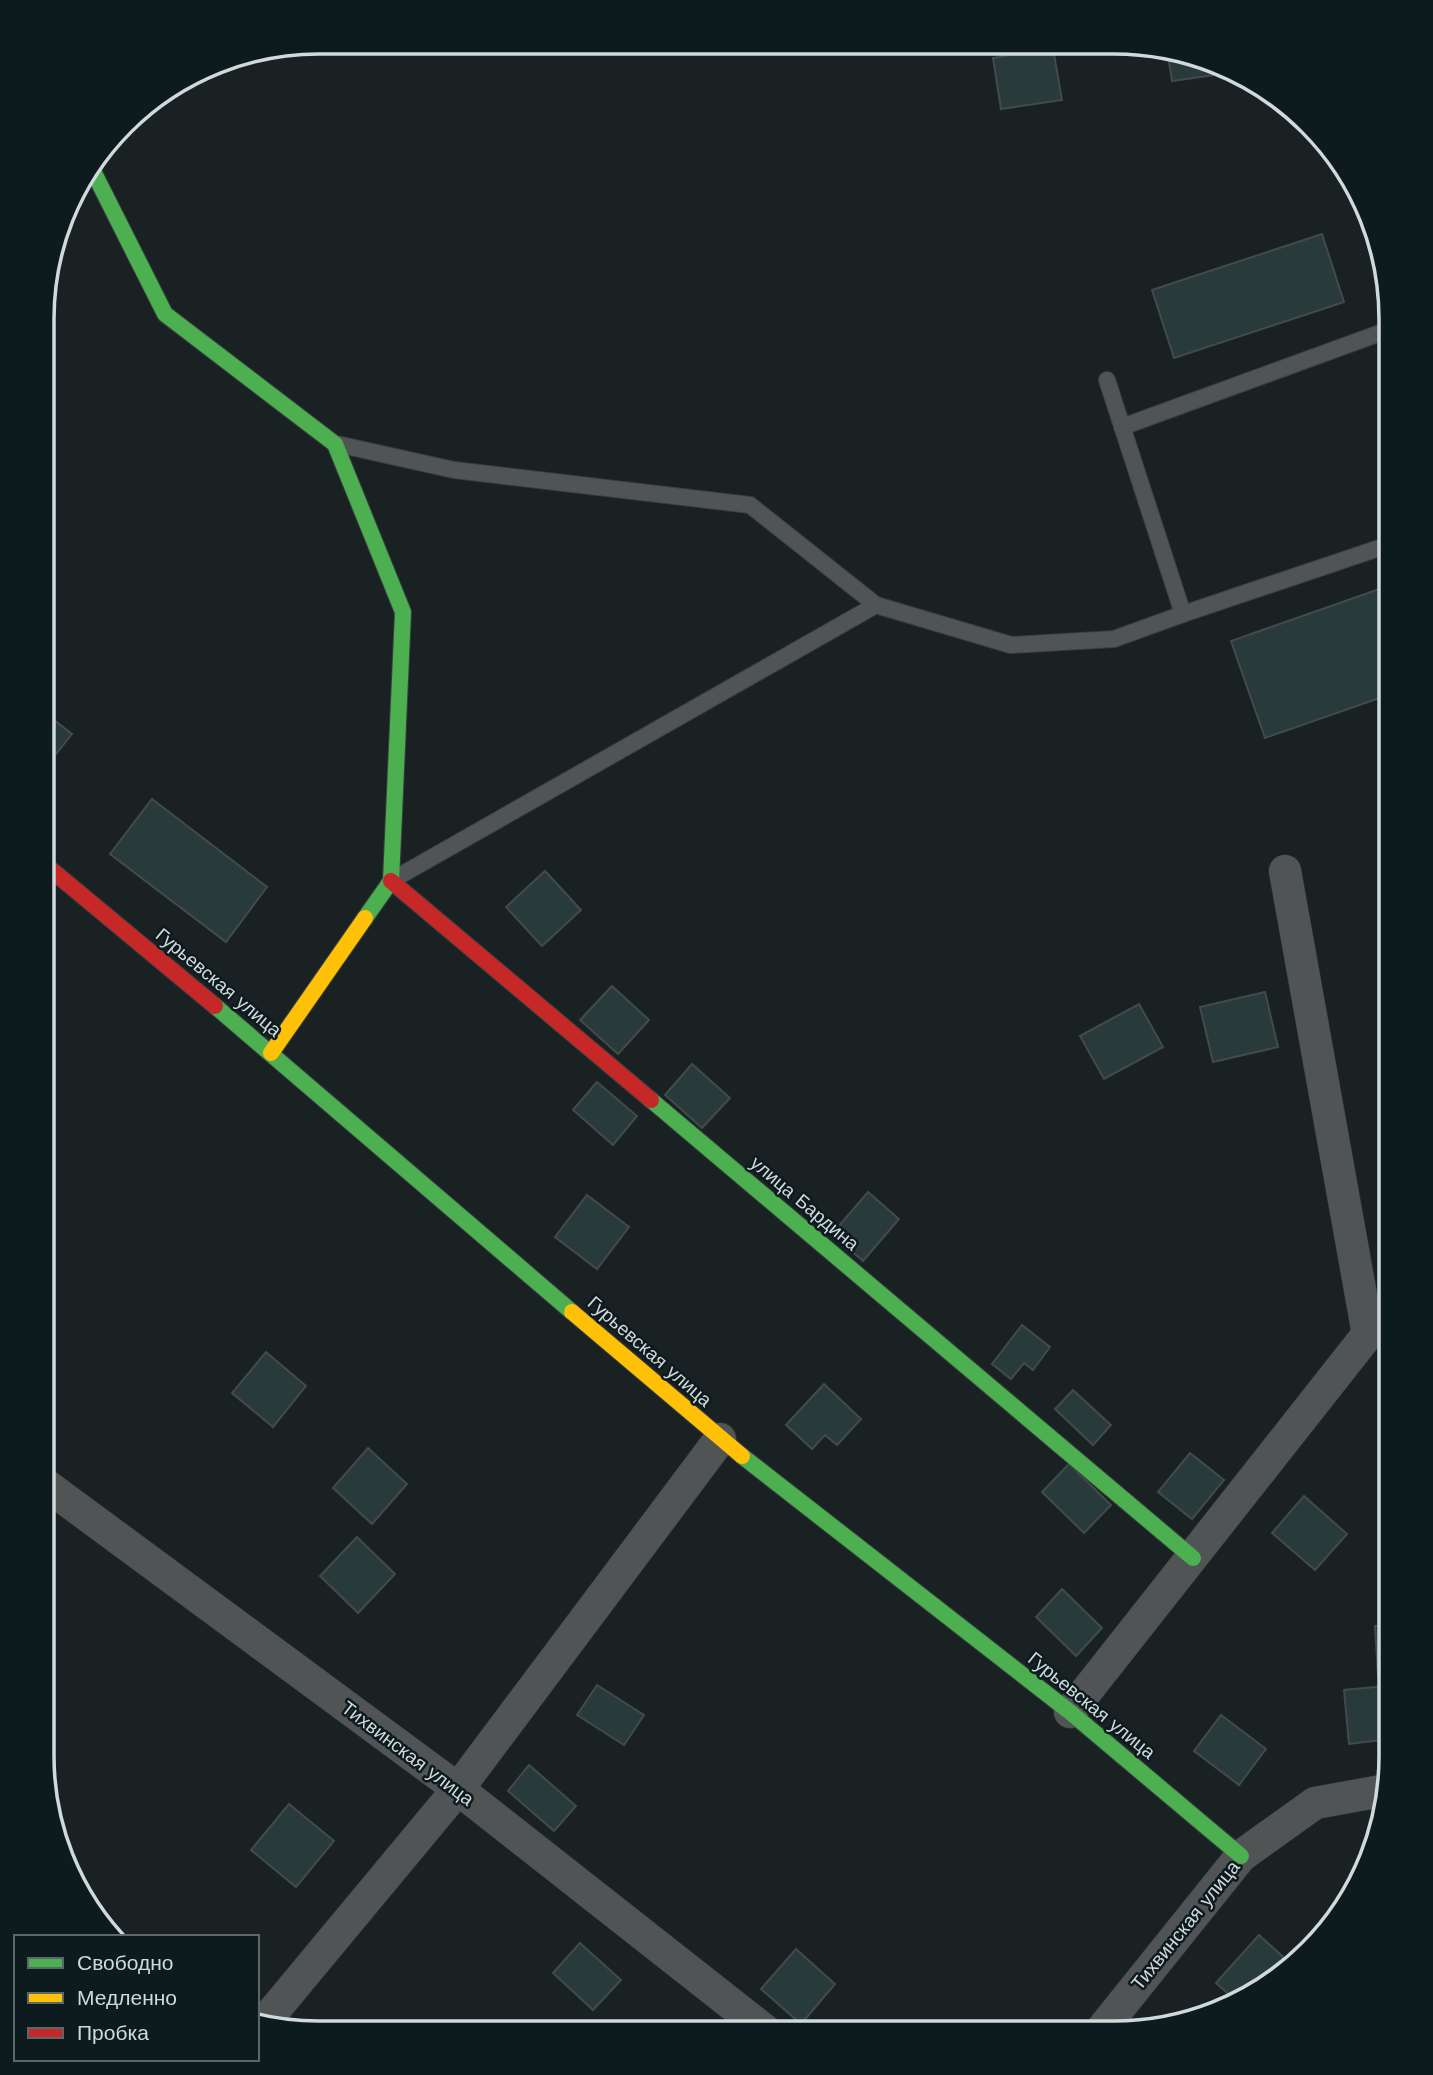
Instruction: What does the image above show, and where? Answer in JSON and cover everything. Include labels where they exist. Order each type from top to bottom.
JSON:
[{"type":"street","points":[[96,178],[165,314],[335,444],[403,612],[391,881],[271,1053]]},
{"type":"street","points":[[1070,1712],[1193,1558],[1376,1341],[1368,1334],[1285,871]]},
{"type":"street","name":"Гурьевская улица","points":[[54,872],[271,1053],[720,1439],[1070,1712],[1241,1856]]},
{"type":"street","name":"улица Бардина","points":[[391,881],[1193,1558]]},
{"type":"street","points":[[269,2016],[458,1789],[720,1439]]},
{"type":"street","name":"Тихвинская улица","points":[[54,1490],[458,1789],[753,2021]]},
{"type":"street","name":"Тихвинская улица","points":[[1109,2021],[1241,1856],[1315,1803],[1376,1792]]},
{"type":"lane","points":[[1122,427],[1379,333]]},
{"type":"lane","points":[[1107,380],[1183,614]]},
{"type":"lane","points":[[335,444],[454,470],[750,505],[876,606],[1011,645],[1114,639],[1379,548]]},
{"type":"lane","points":[[391,881],[876,606]]},
{"type":"building","points":[[1017,54],[1054,54],[1062,100],[1001,109],[993,58]]},
{"type":"building","points":[[1169,60],[1216,75],[1172,81]]},
{"type":"building","points":[[1322,234],[1344,302],[1174,358],[1152,290]]},
{"type":"building","points":[[1379,589],[1379,698],[1265,738],[1231,641]]},
{"type":"building","points":[[54,720],[72,734],[54,756]]},
{"type":"building","points":[[152,799],[267,887],[226,942],[110,854]]},
{"type":"building","points":[[545,871],[581,910],[542,946],[506,907]]},
{"type":"building","points":[[612,986],[649,1020],[618,1054],[580,1020]]},
{"type":"building","points":[[1265,992],[1278,1047],[1213,1062],[1200,1007]]},
{"type":"building","points":[[1139,1004],[1163,1047],[1104,1079],[1080,1036]]},
{"type":"building","points":[[692,1064],[730,1098],[702,1128],[665,1095]]},
{"type":"building","points":[[597,1082],[637,1116],[613,1145],[573,1110]]},
{"type":"building","points":[[868,1192],[899,1219],[863,1261],[832,1234]]},
{"type":"building","points":[[587,1195],[629,1227],[597,1269],[555,1237]]},
{"type":"building","points":[[1022,1325],[1050,1347],[1033,1370],[1024,1363],[1011,1379],[992,1364]]},
{"type":"building","points":[[266,1352],[306,1386],[273,1427],[232,1393]]},
{"type":"building","points":[[824,1384],[861,1419],[837,1445],[825,1435],[812,1449],[786,1425]]},
{"type":"building","points":[[1073,1390],[1111,1425],[1093,1445],[1055,1409]]},
{"type":"building","points":[[368,1448],[407,1484],[372,1524],[333,1488]]},
{"type":"building","points":[[1190,1453],[1224,1480],[1192,1519],[1158,1492]]},
{"type":"building","points":[[1069,1464],[1111,1505],[1084,1533],[1042,1492]]},
{"type":"building","points":[[1304,1496],[1347,1534],[1315,1570],[1272,1533]]},
{"type":"building","points":[[357,1537],[395,1574],[358,1613],[320,1576]]},
{"type":"building","points":[[1062,1589],[1102,1628],[1076,1656],[1036,1617]]},
{"type":"building","points":[[1375,1626],[1379,1626],[1379,1675],[1378,1675]]},
{"type":"building","points":[[597,1685],[644,1715],[624,1745],[577,1715]]},
{"type":"building","points":[[1379,1687],[1379,1740],[1349,1744],[1344,1690]]},
{"type":"building","points":[[1221,1715],[1266,1749],[1239,1785],[1194,1751]]},
{"type":"building","points":[[529,1765],[576,1806],[554,1831],[508,1791]]},
{"type":"building","points":[[289,1804],[334,1841],[296,1887],[251,1850]]},
{"type":"building","points":[[1259,1935],[1285,1958],[1261,1976],[1228,1994],[1216,1983]]},
{"type":"building","points":[[580,1943],[621,1980],[593,2010],[553,1973]]},
{"type":"building","points":[[796,1949],[835,1984],[804,2021],[798,2021],[761,1989]]},
{"type":"traffic: fast","points":[[96,177],[165,314],[335,444],[403,612],[391,881],[365,918]]},
{"type":"traffic: fast","points":[[215,1006],[572,1312]]},
{"type":"traffic: fast","points":[[651,1100],[1193,1558]]},
{"type":"traffic: fast","points":[[742,1456],[1070,1712],[1241,1856]]},
{"type":"traffic: slow","points":[[271,1053],[365,918]]},
{"type":"traffic: slow","points":[[572,1312],[742,1456]]},
{"type":"traffic: jam","points":[[54,872],[215,1006]]},
{"type":"traffic: jam","points":[[391,881],[651,1100]]}]
